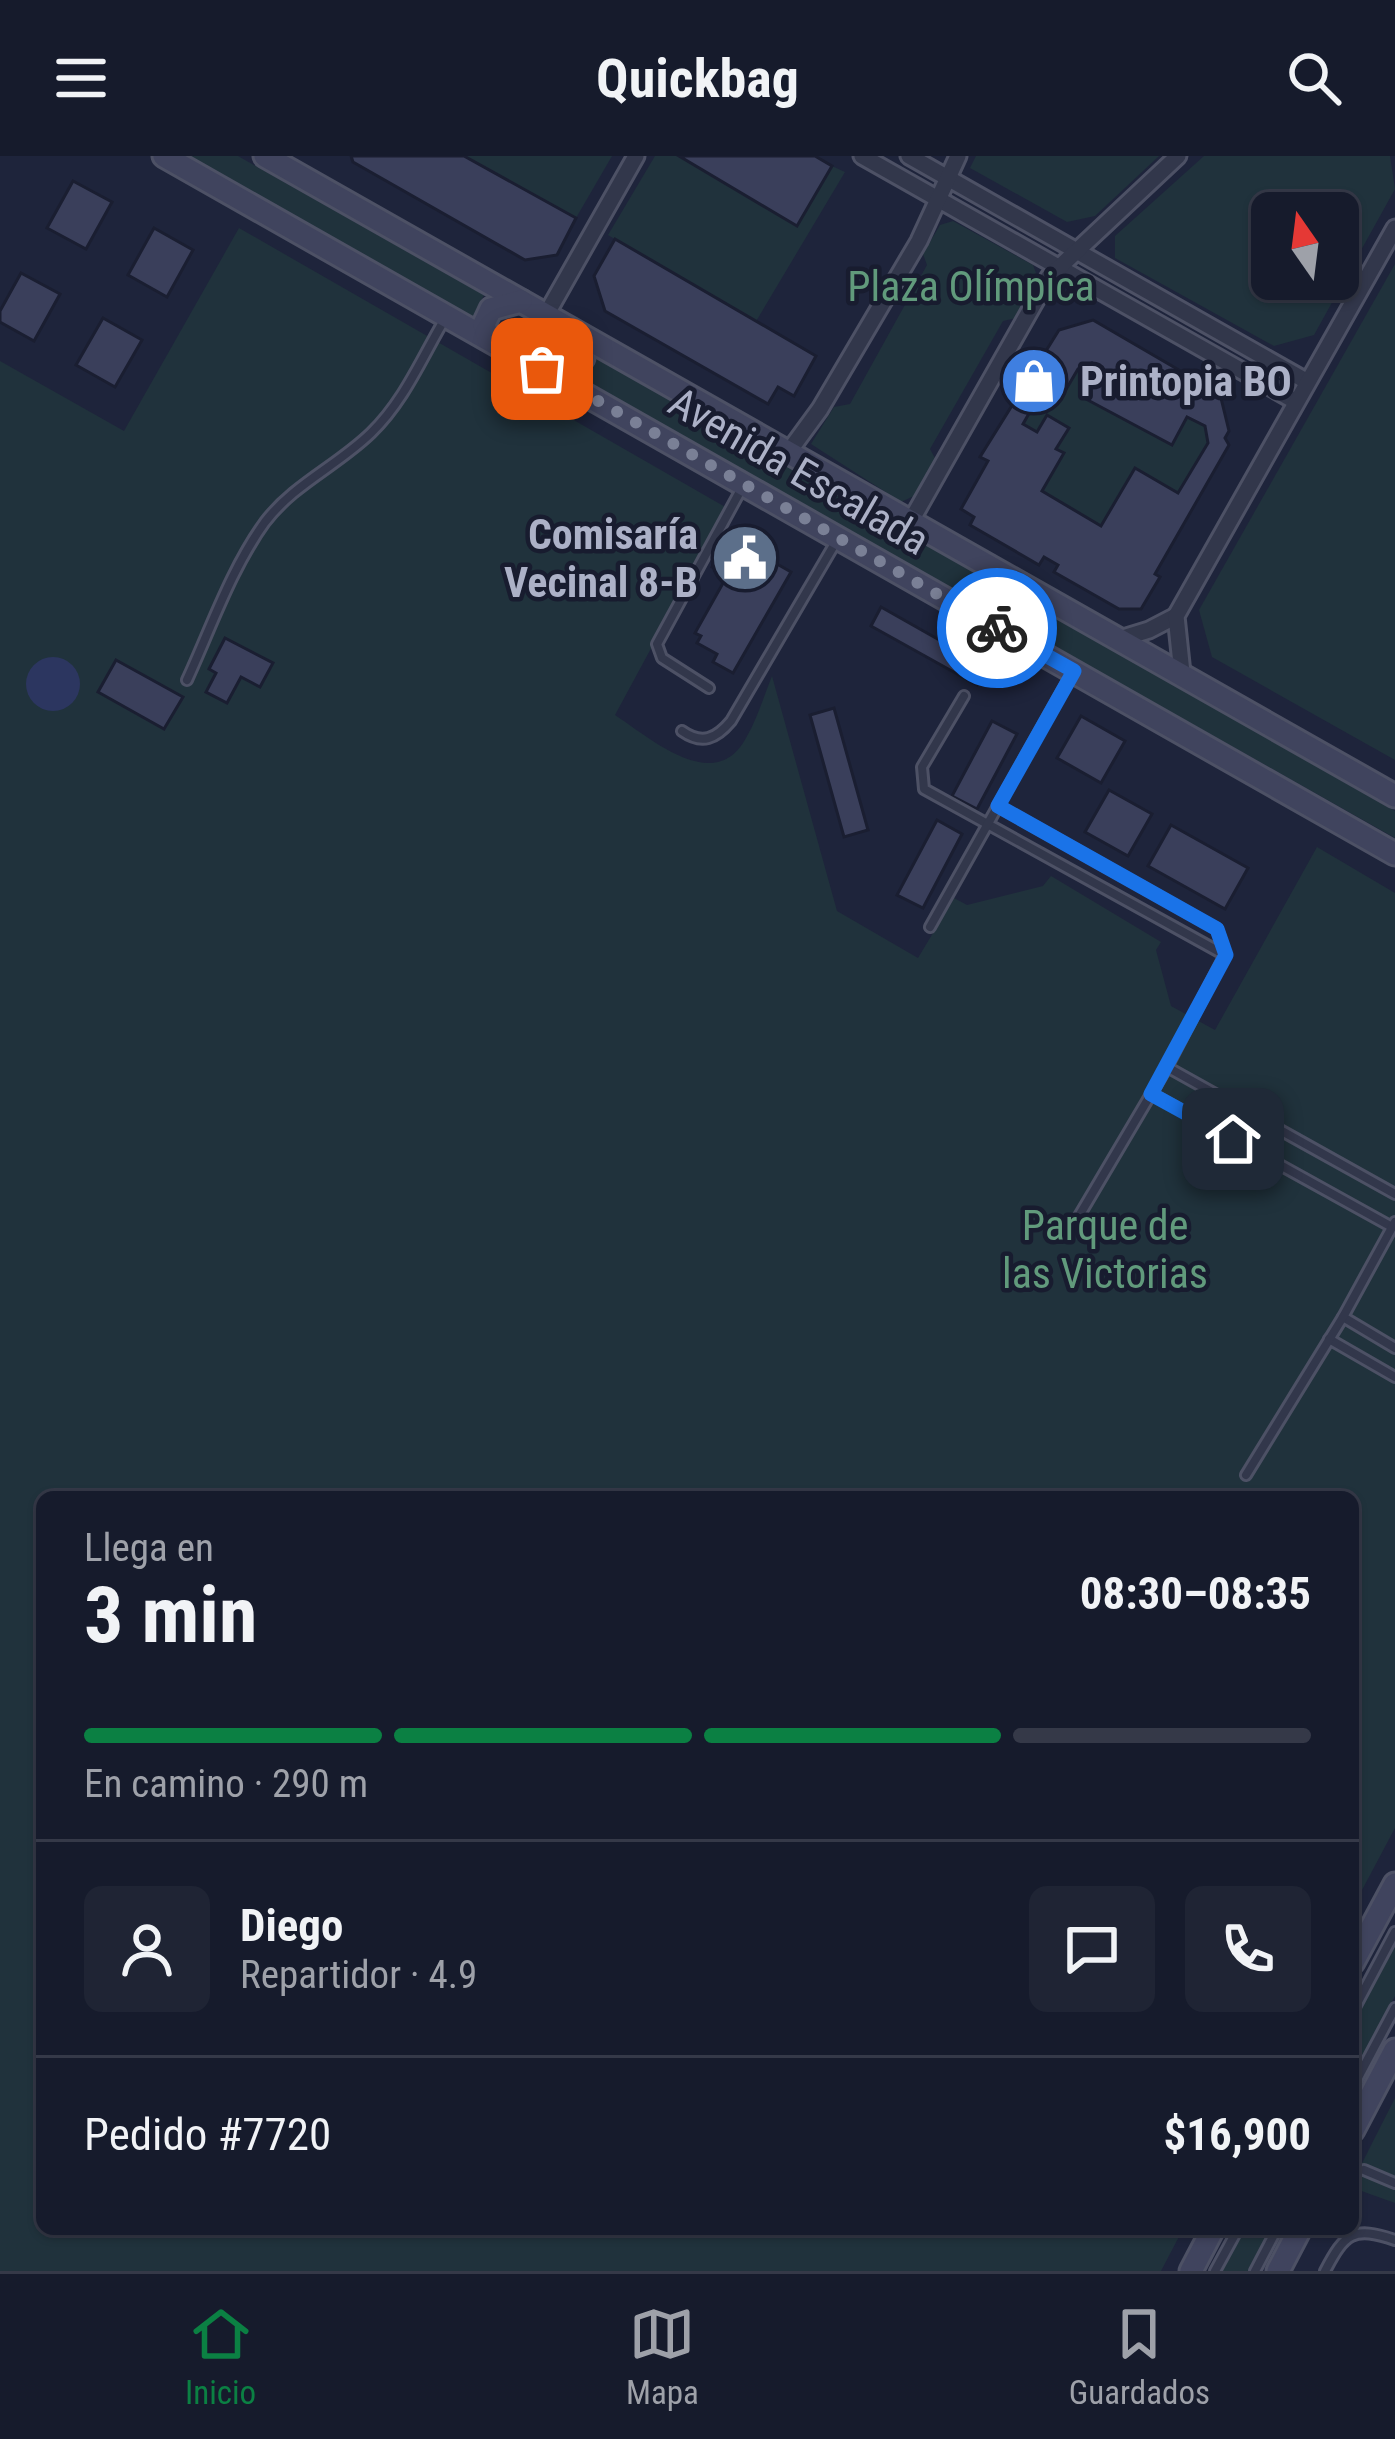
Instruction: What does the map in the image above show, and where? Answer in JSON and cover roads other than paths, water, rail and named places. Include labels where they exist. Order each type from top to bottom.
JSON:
[{"type":"main road","name":"Avenida Escalada","points":[[164,156],[1395,854]]},
{"type":"main road","name":"Avenida Escalada","points":[[266,156],[303,165],[583,337],[1123,638],[1395,796]]},
{"type":"main road","points":[[488,339],[484,324],[491,310],[521,301]]},
{"type":"main road","points":[[542,369],[576,364],[583,358],[583,337]]},
{"type":"main road","points":[[1359,1952],[1395,1884]]},
{"type":"main road","points":[[1359,2119],[1395,2050]]},
{"type":"main road","points":[[1191,2271],[1210,2235]]},
{"type":"main road","points":[[1278,2271],[1297,2235]]},
{"type":"street","points":[[545,315],[636,156]]},
{"type":"street","points":[[862,156],[1295,401]]},
{"type":"street","points":[[909,156],[1306,381]]},
{"type":"street","points":[[790,450],[820,410],[940,200],[958,156]]},
{"type":"street","points":[[912,519],[1031,306],[1058,267],[1178,156]]},
{"type":"street","points":[[1123,638],[1176,616],[1395,228]]},
{"type":"street","points":[[1176,616],[1182,673]]},
{"type":"lane","points":[[187,680],[247,550],[265,523],[287,496],[369,436],[391,411],[419,371],[447,316]]},
{"type":"lane","points":[[709,688],[662,658],[657,644],[744,484]]},
{"type":"lane","points":[[682,731],[704,740],[720,734],[731,722],[838,538]]},
{"type":"lane","points":[[930,927],[1074,671]]},
{"type":"lane","points":[[964,696],[922,766],[924,789],[1226,955]]},
{"type":"lane","points":[[998,806],[1217,929],[1226,955],[1079,1216]]},
{"type":"lane","points":[[1167,1066],[1395,1194]]},
{"type":"lane","points":[[1151,1094],[1394,1225],[1246,1475]]},
{"type":"lane","points":[[1343,1317],[1395,1348]]},
{"type":"lane","points":[[1329,1339],[1395,1377]]},
{"type":"lane","points":[[1359,2000],[1395,1932]]},
{"type":"lane","points":[[1359,2076],[1395,2008]]},
{"type":"lane","points":[[1364,2170],[1395,2183]]},
{"type":"lane","points":[[1359,2233],[1370,2231],[1395,2240]]},
{"type":"lane","points":[[1215,2271],[1235,2235]]},
{"type":"lane","points":[[1255,2271],[1274,2235]]},
{"type":"lane","points":[[1324,2271],[1350,2235]]},
{"type":"water","points":[[53,657],[72,665],[80,684],[72,703],[53,711],[34,703],[26,684],[34,665]]},
{"type":"place","name":"Printopia BO","points":[[1034,381]]},
{"type":"place","name":"Comisaría Vecinal 8-B","points":[[745,558]]},
{"type":"park label","name":"Plaza Olímpica","points":[[971,286]]},
{"type":"park label","name":"Parque de las Victorias","points":[[1105,1249]]}]
